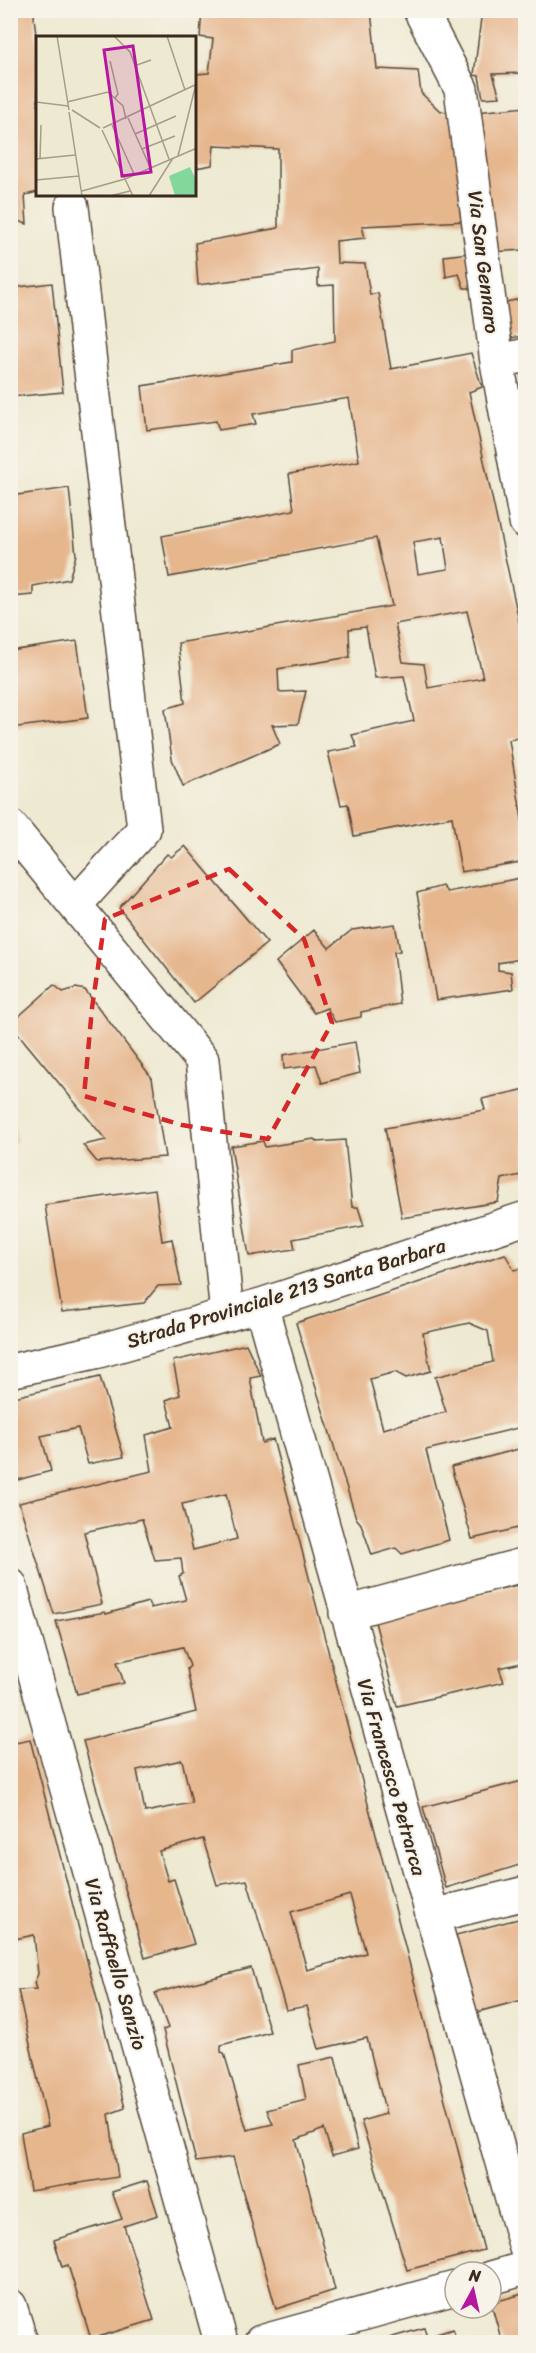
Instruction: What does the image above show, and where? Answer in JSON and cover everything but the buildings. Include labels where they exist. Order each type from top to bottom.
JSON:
[{"type":"street","name":"Via San Gennaro","points":[[420,10],[461,90],[511,358],[525,522]]},
{"type":"street","points":[[72,207],[144,829],[76,904]]},
{"type":"street","points":[[10,826],[202,1060],[227,1315]]},
{"type":"street","name":"Strada Provinciale 213 Santa Barbara","points":[[10,1371],[95,1352],[261,1305],[525,1218]]},
{"type":"street","name":"Via Francesco Petrarca","points":[[261,1305],[525,2248]]},
{"type":"street","points":[[346,1613],[525,1564]]},
{"type":"street","name":"Via Raffaello Sanzio","points":[[10,1585],[221,2343]]},
{"type":"street","points":[[432,1916],[525,1893]]},
{"type":"street","points":[[503,2274],[525,2268]]},
{"type":"street","points":[[261,2343],[443,2291]]},
{"type":"street","points":[[10,2306],[21,2343]]},
{"type":"highlighted area","points":[[229,869],[304,939],[332,1023],[268,1139],[182,1125],[84,1096],[92,1008],[105,919]]}]
